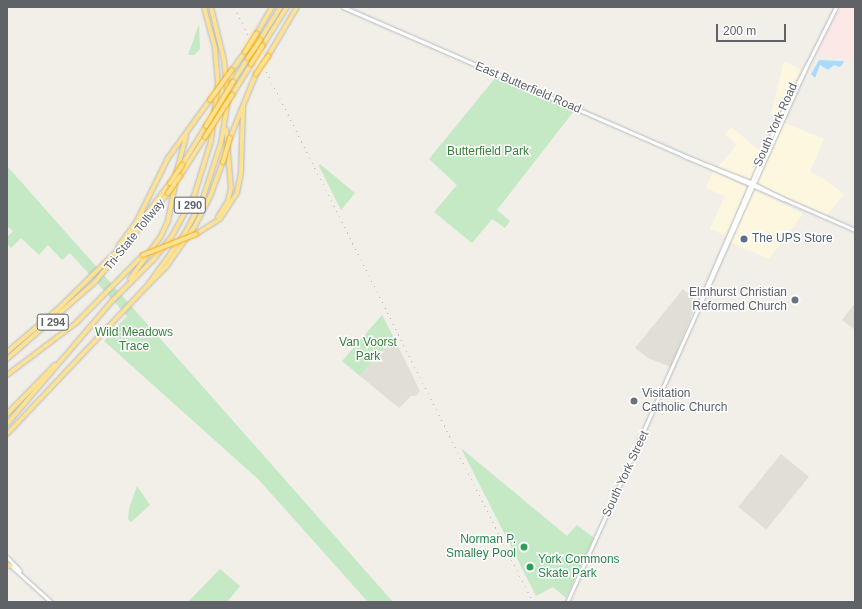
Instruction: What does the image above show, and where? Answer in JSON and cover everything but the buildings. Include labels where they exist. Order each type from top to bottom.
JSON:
[{"type":"highway","name":"I 290","points":[[7,424],[123,288],[154,259],[172,236],[194,196],[204,169],[214,126],[218,83],[215,48],[204,7]]},
{"type":"highway","name":"I 290","points":[[7,435],[19,420],[148,285],[182,238],[202,201],[225,124],[228,100],[224,60],[210,7]]},
{"type":"highway","points":[[102,266],[137,221],[168,158],[245,52],[272,7]]},
{"type":"highway","name":"Tri-State Tollway","points":[[7,352],[91,277],[134,232],[182,165],[281,7]]},
{"type":"highway","name":"Tri-State Tollway","points":[[7,359],[96,282],[168,193],[287,7]]},
{"type":"highway","points":[[148,285],[166,267],[195,226],[210,197],[230,138],[256,74],[297,7]]},
{"type":"highway","points":[[7,374],[66,331],[143,255],[197,233],[220,219],[237,193],[240,179],[243,107]]},
{"type":"highway","points":[[123,288],[165,229],[180,153],[195,120]]},
{"type":"highway","points":[[197,233],[218,218],[230,194],[232,168],[225,124]]},
{"type":"highway","points":[[7,414],[60,362]]},
{"type":"highway","points":[[7,411],[17,403]]},
{"type":"main road","name":"East Butterfield Road","points":[[343,7],[684,156],[750,187],[783,199],[855,230]]},
{"type":"main road","name":"South York Road","points":[[752,183],[757,178],[806,67],[836,7]]},
{"type":"main road","name":"South York Road","points":[[752,183],[795,83],[806,67]]},
{"type":"main road","name":"East Butterfield Road","points":[[684,156],[752,183],[783,199]]},
{"type":"main road","points":[[757,178],[763,188]]},
{"type":"main road","points":[[740,182],[745,194]]},
{"type":"main road","name":"South York Street","points":[[567,602],[752,183]]},
{"type":"main road","name":"South York Street","points":[[701,301],[745,194],[750,187]]},
{"type":"main road","points":[[7,558],[50,602]]},
{"type":"main road","points":[[8,564],[29,581]]},
{"type":"shaded area","points":[[840,7],[855,7],[855,61],[816,54]]},
{"type":"shaded area","points":[[784,61],[801,70],[779,117],[771,114]]},
{"type":"shaded area","points":[[782,122],[824,139],[810,172],[821,177],[844,194],[827,215],[756,183]]},
{"type":"shaded area","points":[[731,127],[762,153],[750,180],[718,167],[737,145],[725,134]]},
{"type":"shaded area","points":[[713,172],[747,187],[726,236],[710,229],[725,196],[706,188]]},
{"type":"shaded area","points":[[753,190],[803,214],[769,259],[730,242]]},
{"type":"shaded area","points":[[683,289],[697,301],[671,367],[648,358],[635,348]]},
{"type":"shaded area","points":[[855,303],[855,330],[842,320]]},
{"type":"shaded area","points":[[394,338],[420,391],[416,396],[411,396],[399,408],[360,376]]},
{"type":"shaded area","points":[[781,454],[809,477],[766,530],[738,507]]},
{"type":"green space","points":[[199,24],[200,49],[194,55],[188,55]]},
{"type":"green space","name":"Butterfield Park","points":[[496,77],[574,111],[497,210],[510,221],[505,228],[492,219],[472,243],[434,212],[457,185],[429,159]]},
{"type":"green space","points":[[320,164],[355,193],[341,210],[319,166]]},
{"type":"green space","name":"Wild Meadows Trace","points":[[7,166],[393,602],[368,602],[259,480],[104,341],[127,316],[70,253],[62,260],[48,245],[39,255],[21,238],[11,248],[7,244],[7,237],[13,231],[7,226]]},
{"type":"green space","name":"Van Voorst Park","points":[[382,315],[394,338],[360,376],[342,361]]},
{"type":"green space","points":[[461,448],[567,536],[577,525],[594,538],[566,598],[553,587],[536,596]]},
{"type":"green space","points":[[137,486],[150,505],[131,522],[128,519],[129,509]]},
{"type":"green space","points":[[220,569],[240,586],[227,602],[188,602]]},
{"type":"water","points":[[819,60],[844,62],[840,67],[834,65],[828,70],[820,65],[815,78],[811,74]]},
{"type":"railway","points":[[234,7],[533,602]]},
{"type":"place","name":"The UPS Store","points":[[744,239]]},
{"type":"place","name":"Elmhurst Christian Reformed Church","points":[[795,300]]},
{"type":"place","name":"Visitation Catholic Church","points":[[634,401]]},
{"type":"place","name":"Norman P. Smalley Pool","points":[[524,547]]},
{"type":"place","name":"York Commons Skate Park","points":[[530,567]]}]
